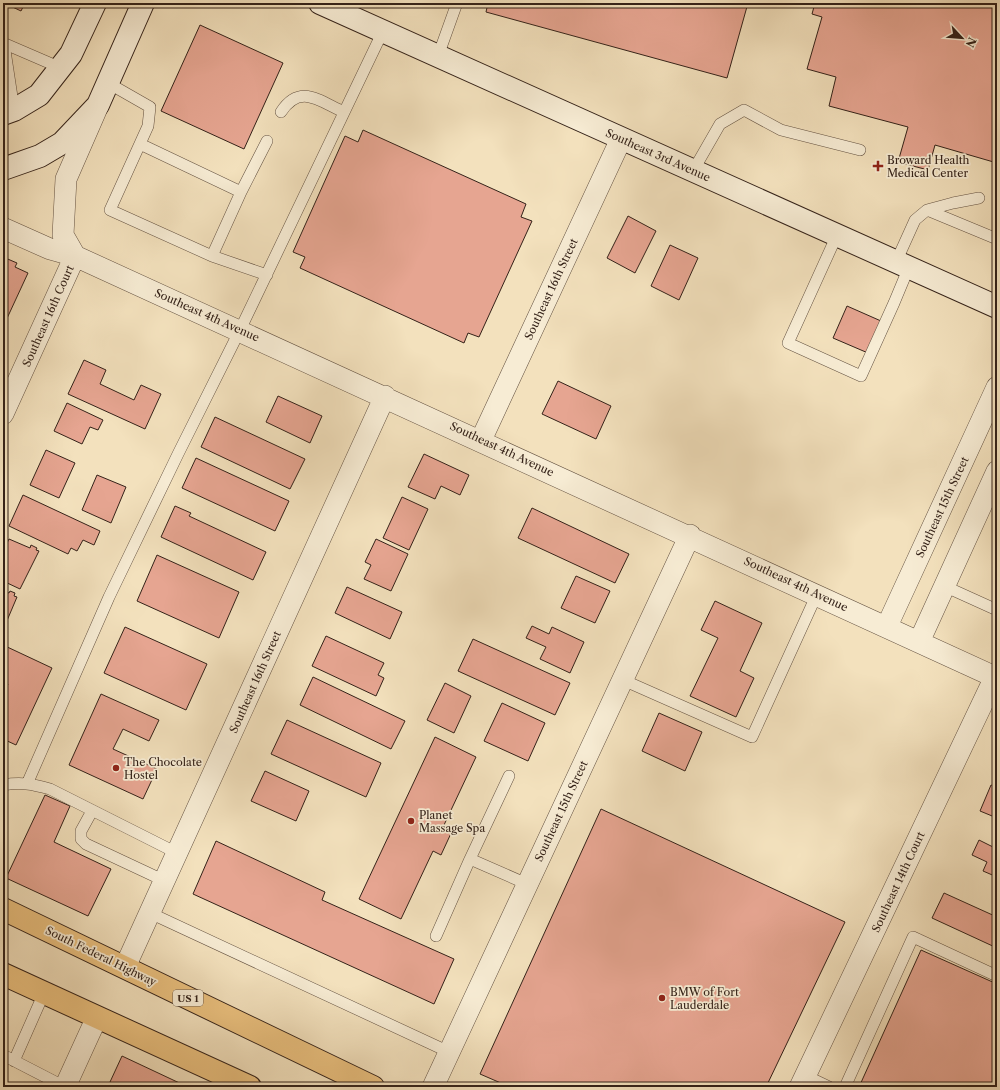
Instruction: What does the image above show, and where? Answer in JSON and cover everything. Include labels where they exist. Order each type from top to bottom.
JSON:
[{"type":"main road","points":[[9,112],[39,95],[61,68],[71,54],[95,3]]},
{"type":"main road","points":[[3,169],[40,156],[62,143],[98,105],[143,3]]},
{"type":"main road","name":"Southeast 3rd Avenue","points":[[320,3],[997,307]]},
{"type":"main road","name":"South Federal Highway","points":[[3,909],[373,1087]]},
{"type":"main road","points":[[3,974],[250,1087]]},
{"type":"street","name":"Southeast 16th Court","points":[[3,414],[75,256],[63,235],[66,179],[98,105]]},
{"type":"street","name":"Southeast 16th Street","points":[[481,440],[621,139]]},
{"type":"street","name":"Southeast 4th Avenue","points":[[3,228],[50,249],[75,256],[240,330],[887,626],[996,678]]},
{"type":"street","name":"Southeast 15th Street","points":[[887,626],[997,387]]},
{"type":"street","name":"Southeast 16th Street","points":[[125,967],[385,396]]},
{"type":"street","points":[[919,642],[995,480]]},
{"type":"street","name":"Southeast 15th Street","points":[[433,1087],[690,536]]},
{"type":"street","name":"Southeast 14th Court","points":[[803,1081],[996,678]]},
{"type":"street","points":[[65,1087],[97,1017]]},
{"type":"lane","points":[[438,56],[456,3]]},
{"type":"lane","points":[[27,784],[108,597],[267,275],[383,31]]},
{"type":"lane","points":[[9,112],[3,44],[61,68]]},
{"type":"lane","points":[[108,83],[150,108],[148,126],[110,210],[212,256],[267,275]]},
{"type":"lane","points":[[281,112],[287,103],[297,97],[307,96],[344,112]]},
{"type":"lane","points":[[693,171],[720,124],[744,110],[781,130],[860,150]]},
{"type":"lane","points":[[212,256],[241,192],[267,141]]},
{"type":"lane","points":[[140,144],[241,192]]},
{"type":"lane","points":[[837,235],[788,343],[861,376],[894,303],[915,220],[927,210],[979,198]]},
{"type":"lane","points":[[927,210],[997,239]]},
{"type":"lane","points":[[944,586],[997,610]]},
{"type":"lane","points":[[623,680],[752,737],[817,594]]},
{"type":"lane","points":[[436,936],[509,776]]},
{"type":"lane","points":[[3,785],[17,782],[50,789],[177,853]]},
{"type":"lane","points":[[92,811],[82,832],[81,839],[86,844],[165,881]]},
{"type":"lane","points":[[470,859],[527,884]]},
{"type":"lane","points":[[150,913],[449,1052]]},
{"type":"lane","points":[[845,1087],[914,937],[997,976]]},
{"type":"lane","points":[[14,1061],[44,993]]},
{"type":"lane","points":[[3,1055],[65,1087]]},
{"type":"lane","points":[[803,1081],[829,1087]]},
{"type":"building","points":[[4,3],[25,3],[21,11]]},
{"type":"building","points":[[488,3],[748,3],[727,78],[486,12]]},
{"type":"building","points":[[815,3],[997,3],[997,163],[935,145],[928,170],[898,162],[908,127],[829,106],[836,77],[807,69],[822,17],[812,14]]},
{"type":"building","points":[[200,25],[283,63],[244,149],[161,111]]},
{"type":"building","points":[[363,130],[526,204],[521,217],[532,221],[479,337],[468,333],[464,343],[300,268],[305,257],[293,252],[345,136],[358,142]]},
{"type":"building","points":[[628,216],[656,231],[635,273],[607,258]]},
{"type":"building","points":[[670,245],[698,258],[679,300],[651,286]]},
{"type":"building","points":[[3,257],[17,263],[15,267],[28,273],[3,327]]},
{"type":"building","points":[[847,306],[881,321],[868,353],[833,338]]},
{"type":"building","points":[[84,360],[106,370],[100,384],[134,400],[141,385],[161,394],[145,429],[68,394]]},
{"type":"building","points":[[558,381],[611,406],[596,439],[542,414]]},
{"type":"building","points":[[278,396],[322,416],[310,443],[266,422]]},
{"type":"building","points":[[67,403],[103,420],[98,430],[90,427],[82,444],[54,431]]},
{"type":"building","points":[[215,417],[305,459],[290,489],[201,447]]},
{"type":"building","points":[[46,450],[75,463],[59,498],[30,485]]},
{"type":"building","points":[[424,454],[469,475],[460,495],[441,486],[435,499],[408,487]]},
{"type":"building","points":[[196,458],[289,501],[275,531],[182,488]]},
{"type":"building","points":[[97,475],[126,487],[111,523],[82,510]]},
{"type":"building","points":[[23,495],[100,531],[94,545],[83,540],[77,551],[71,548],[68,554],[9,526]]},
{"type":"building","points":[[402,497],[428,509],[409,550],[383,538]]},
{"type":"building","points":[[175,506],[191,513],[189,516],[266,552],[253,580],[161,537]]},
{"type":"building","points":[[532,508],[629,554],[615,583],[518,538]]},
{"type":"building","points":[[9,539],[30,548],[31,545],[39,551],[20,589],[3,581],[3,557],[6,551],[4,549]]},
{"type":"building","points":[[376,539],[408,554],[391,591],[364,579],[371,565],[365,562]]},
{"type":"building","points":[[157,555],[239,592],[219,638],[137,601]]},
{"type":"building","points":[[576,576],[610,591],[595,623],[561,608]]},
{"type":"building","points":[[347,587],[402,612],[390,639],[335,613]]},
{"type":"building","points":[[3,591],[15,593],[14,596],[17,597],[3,630]]},
{"type":"building","points":[[715,601],[762,623],[740,671],[754,678],[736,717],[690,696],[718,638],[701,630]]},
{"type":"building","points":[[532,626],[549,634],[552,627],[584,642],[570,673],[540,659],[546,647],[526,638]]},
{"type":"building","points":[[125,627],[207,664],[186,710],[104,673]]},
{"type":"building","points":[[326,636],[384,663],[378,675],[384,678],[376,696],[312,666]]},
{"type":"building","points":[[473,639],[570,683],[555,715],[458,671]]},
{"type":"building","points":[[3,645],[52,668],[16,745],[3,739],[3,694],[8,684],[3,681]]},
{"type":"building","points":[[313,677],[405,721],[391,749],[300,705]]},
{"type":"building","points":[[445,683],[471,696],[454,733],[427,720]]},
{"type":"building","points":[[101,694],[159,720],[149,741],[123,729],[113,749],[157,769],[143,799],[69,765]]},
{"type":"building","points":[[502,703],[545,723],[528,761],[484,741]]},
{"type":"building","points":[[659,713],[702,732],[685,771],[642,751]]},
{"type":"building","points":[[287,720],[381,763],[366,797],[271,754]]},
{"type":"building","points":[[435,737],[476,757],[444,825],[453,829],[441,855],[433,851],[401,919],[359,899]]},
{"type":"building","points":[[265,771],[309,791],[296,821],[251,801]]},
{"type":"building","points":[[991,785],[997,787],[997,818],[980,811]]},
{"type":"building","points":[[45,795],[70,806],[54,842],[111,869],[88,916],[6,878]]},
{"type":"building","name":"BMW of Fort Lauderdale","points":[[601,809],[845,922],[766,1087],[510,1087],[480,1074]]},
{"type":"building","points":[[979,840],[997,849],[997,877],[983,871],[987,862],[972,855]]},
{"type":"building","points":[[216,841],[325,892],[322,900],[454,959],[434,1004],[193,894]]},
{"type":"building","points":[[944,893],[997,917],[997,948],[932,918]]},
{"type":"building","points":[[921,950],[997,984],[997,1087],[859,1087]]},
{"type":"building","points":[[122,1056],[188,1087],[121,1087],[110,1082]]},
{"type":"place","name":"Broward Health Medical Center","points":[[878,166]]},
{"type":"place","name":"The Chocolate Hostel","points":[[116,768]]},
{"type":"place","name":"Planet Massage Spa","points":[[411,821]]},
{"type":"place","name":"BMW of Fort Lauderdale","points":[[662,998]]}]
